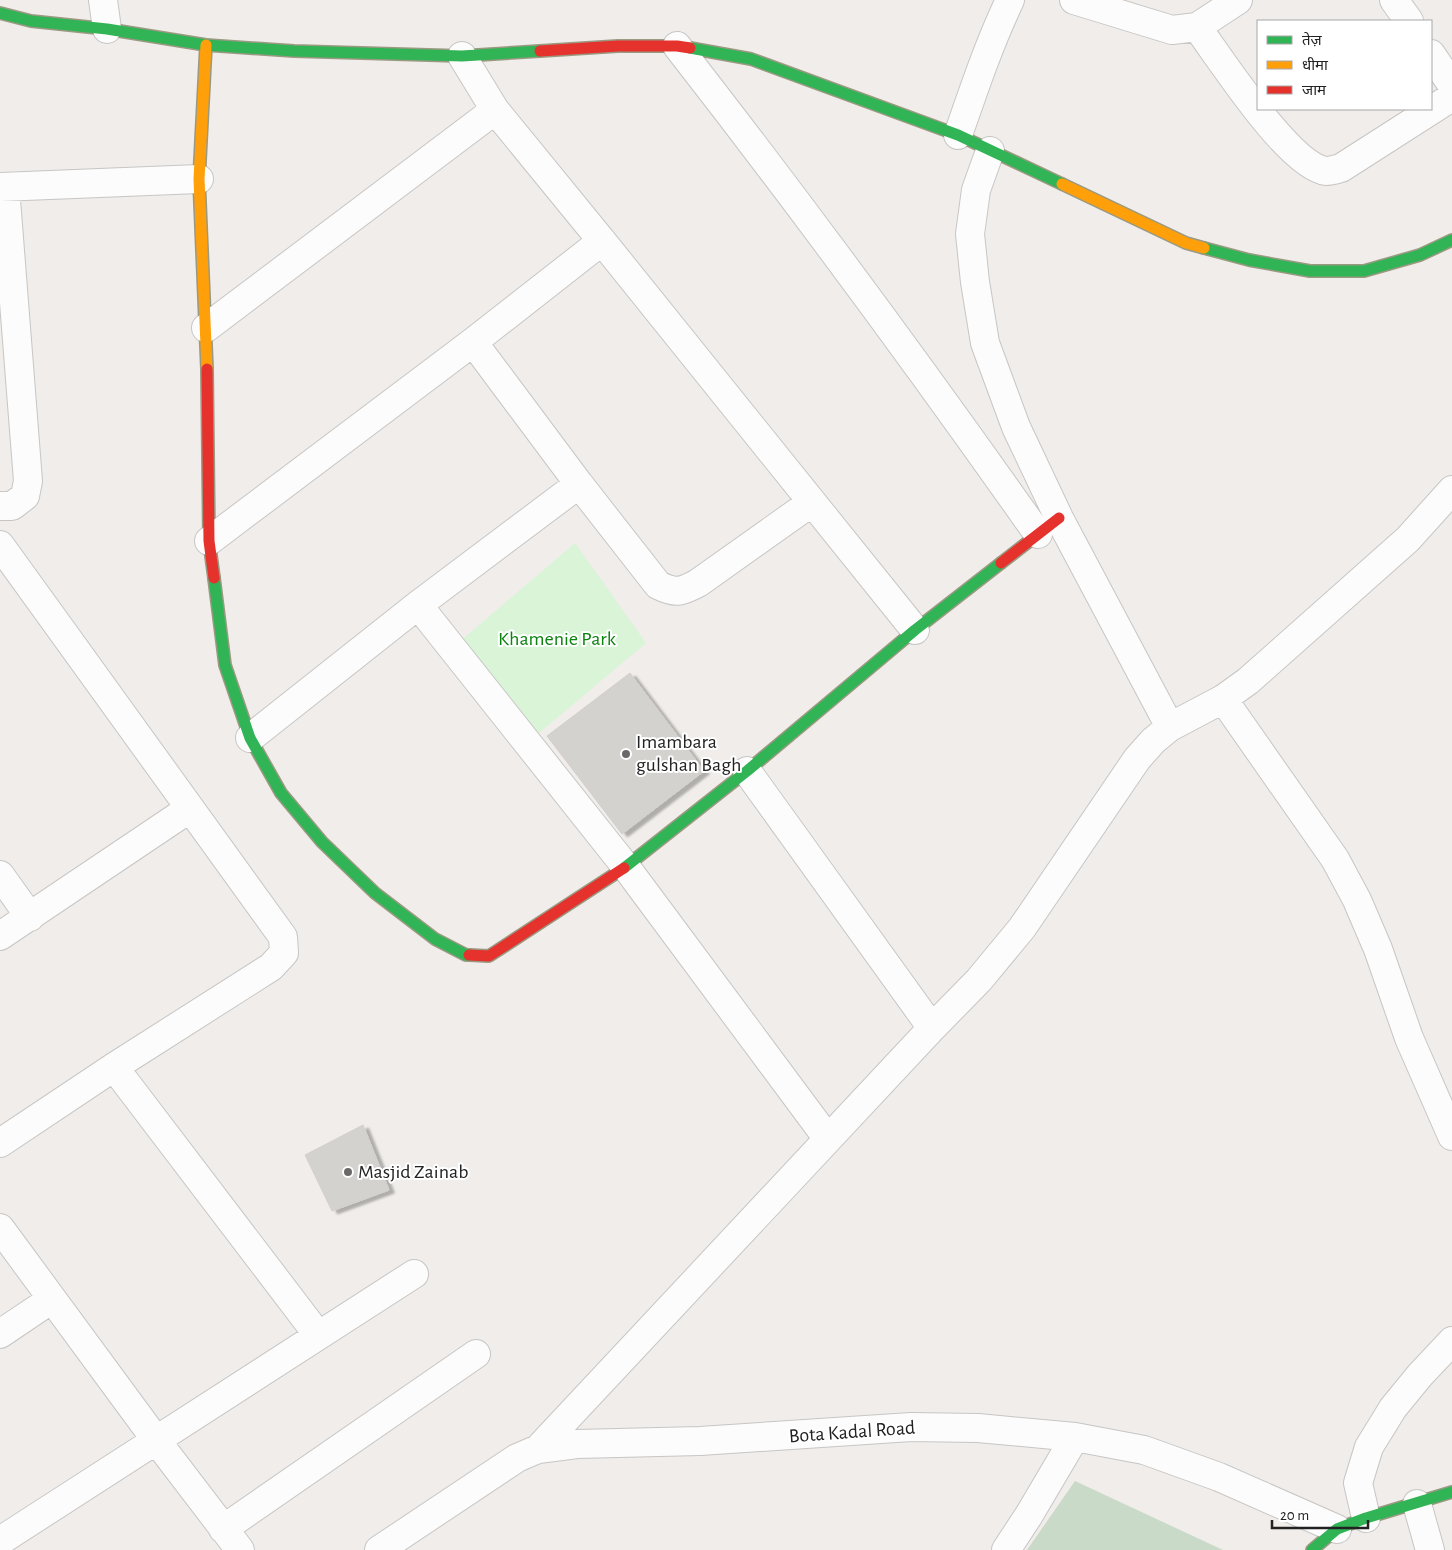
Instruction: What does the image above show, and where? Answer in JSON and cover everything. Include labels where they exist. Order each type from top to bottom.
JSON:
[{"type":"street","points":[[103,0],[107,29]]},
{"type":"street","points":[[958,135],[979,75],[1010,0]]},
{"type":"street","points":[[1074,0],[1172,30],[1197,27],[1238,0]]},
{"type":"street","points":[[1394,0],[1408,20]]},
{"type":"street","points":[[0,13],[31,21],[107,29],[206,45],[294,51],[462,56],[618,46],[677,46],[751,59],[958,135],[1186,243],[1250,260],[1310,271],[1364,271],[1420,255],[1452,240]]},
{"type":"street","points":[[1197,27],[1257,110]]},
{"type":"street","points":[[206,45],[199,180],[206,328],[209,541],[225,665],[250,738],[281,793],[322,842],[374,893],[436,939],[466,955],[489,956],[626,867],[747,771],[914,630],[1048,526]]},
{"type":"street","points":[[677,46],[948,406],[1048,526],[1170,726]]},
{"type":"street","points":[[1432,55],[1452,85]]},
{"type":"street","points":[[462,56],[495,110],[914,630]]},
{"type":"street","points":[[1432,110],[1452,97]]},
{"type":"street","points":[[206,328],[495,110]]},
{"type":"street","points":[[1257,110],[1287,146],[1307,162],[1326,171],[1341,168],[1432,110]]},
{"type":"street","points":[[990,151],[976,190],[970,234],[975,282],[985,343],[1016,427],[1048,526]]},
{"type":"street","points":[[0,506],[12,506],[26,496],[28,481],[3,187],[199,180]]},
{"type":"street","points":[[209,541],[473,342],[602,241]]},
{"type":"street","points":[[473,342],[579,484],[658,585],[671,592],[686,590],[698,583],[812,502]]},
{"type":"street","points":[[250,738],[418,605],[579,484]]},
{"type":"street","points":[[538,1449],[979,980],[1022,928],[1137,759],[1153,741],[1170,726],[1223,699],[1248,680],[1408,539],[1452,490]]},
{"type":"street","points":[[0,546],[34,590],[189,809],[283,937],[284,953],[272,967],[114,1067],[0,1143]]},
{"type":"street","points":[[418,605],[626,867],[828,1140]]},
{"type":"street","points":[[1223,699],[1335,859],[1357,900],[1378,949],[1409,1038],[1452,1136]]},
{"type":"street","points":[[747,771],[932,1028]]},
{"type":"street","points":[[0,936],[189,809]]},
{"type":"street","points":[[0,875],[30,917]]},
{"type":"street","points":[[114,1067],[318,1335]]},
{"type":"street","points":[[0,1228],[156,1440],[240,1550]]},
{"type":"street","points":[[0,1542],[414,1274]]},
{"type":"street","points":[[0,1334],[52,1299]]},
{"type":"street","points":[[1366,1518],[1358,1483],[1369,1447],[1393,1408],[1420,1374],[1452,1341]]},
{"type":"street","points":[[223,1529],[476,1354]]},
{"type":"street","name":"Bota Kadal Road","points":[[379,1550],[517,1458],[538,1449],[577,1444],[700,1441],[911,1427],[978,1428],[1075,1437],[1144,1450],[1219,1477],[1337,1529]]},
{"type":"street","points":[[1006,1550],[1075,1437]]},
{"type":"street","points":[[1312,1550],[1337,1529],[1366,1518],[1418,1504],[1452,1492]]},
{"type":"street","points":[[1418,1504],[1430,1550]]},
{"type":"green space","name":"Khamenie Park","points":[[575,543],[646,643],[533,738],[458,643]]},
{"type":"green space","points":[[1075,1481],[1223,1550],[1027,1550]]},
{"type":"building","name":"Imambara gulshan Bagh","points":[[630,673],[704,771],[622,834],[547,736]]},
{"type":"building","name":"Masjid Zainab","points":[[363,1125],[389,1190],[332,1211],[305,1155]]},
{"type":"traffic: fast","points":[[0,13],[31,21],[107,29],[206,45],[294,51],[462,56],[540,51]]},
{"type":"traffic: fast","points":[[690,48],[751,59],[958,135],[1062,184]]},
{"type":"traffic: fast","points":[[1204,248],[1249,260],[1310,271],[1364,271],[1420,255],[1452,240]]},
{"type":"traffic: fast","points":[[624,868],[747,771],[915,630],[1001,563]]},
{"type":"traffic: fast","points":[[214,578],[225,665],[250,738],[281,793],[322,842],[375,893],[435,939],[469,955]]},
{"type":"traffic: fast","points":[[1312,1550],[1337,1529],[1366,1518],[1452,1492]]},
{"type":"traffic: slow","points":[[206,45],[199,179],[207,369]]},
{"type":"traffic: slow","points":[[1062,184],[1186,243],[1204,248]]},
{"type":"traffic: jam","points":[[540,51],[618,46],[677,46],[690,48]]},
{"type":"traffic: jam","points":[[207,369],[209,541],[214,578]]},
{"type":"traffic: jam","points":[[1001,563],[1059,518]]},
{"type":"traffic: jam","points":[[469,955],[489,956],[624,868]]},
{"type":"place","name":"Imambara gulshan Bagh","points":[[626,754]]},
{"type":"place","name":"Masjid Zainab","points":[[348,1172]]}]
